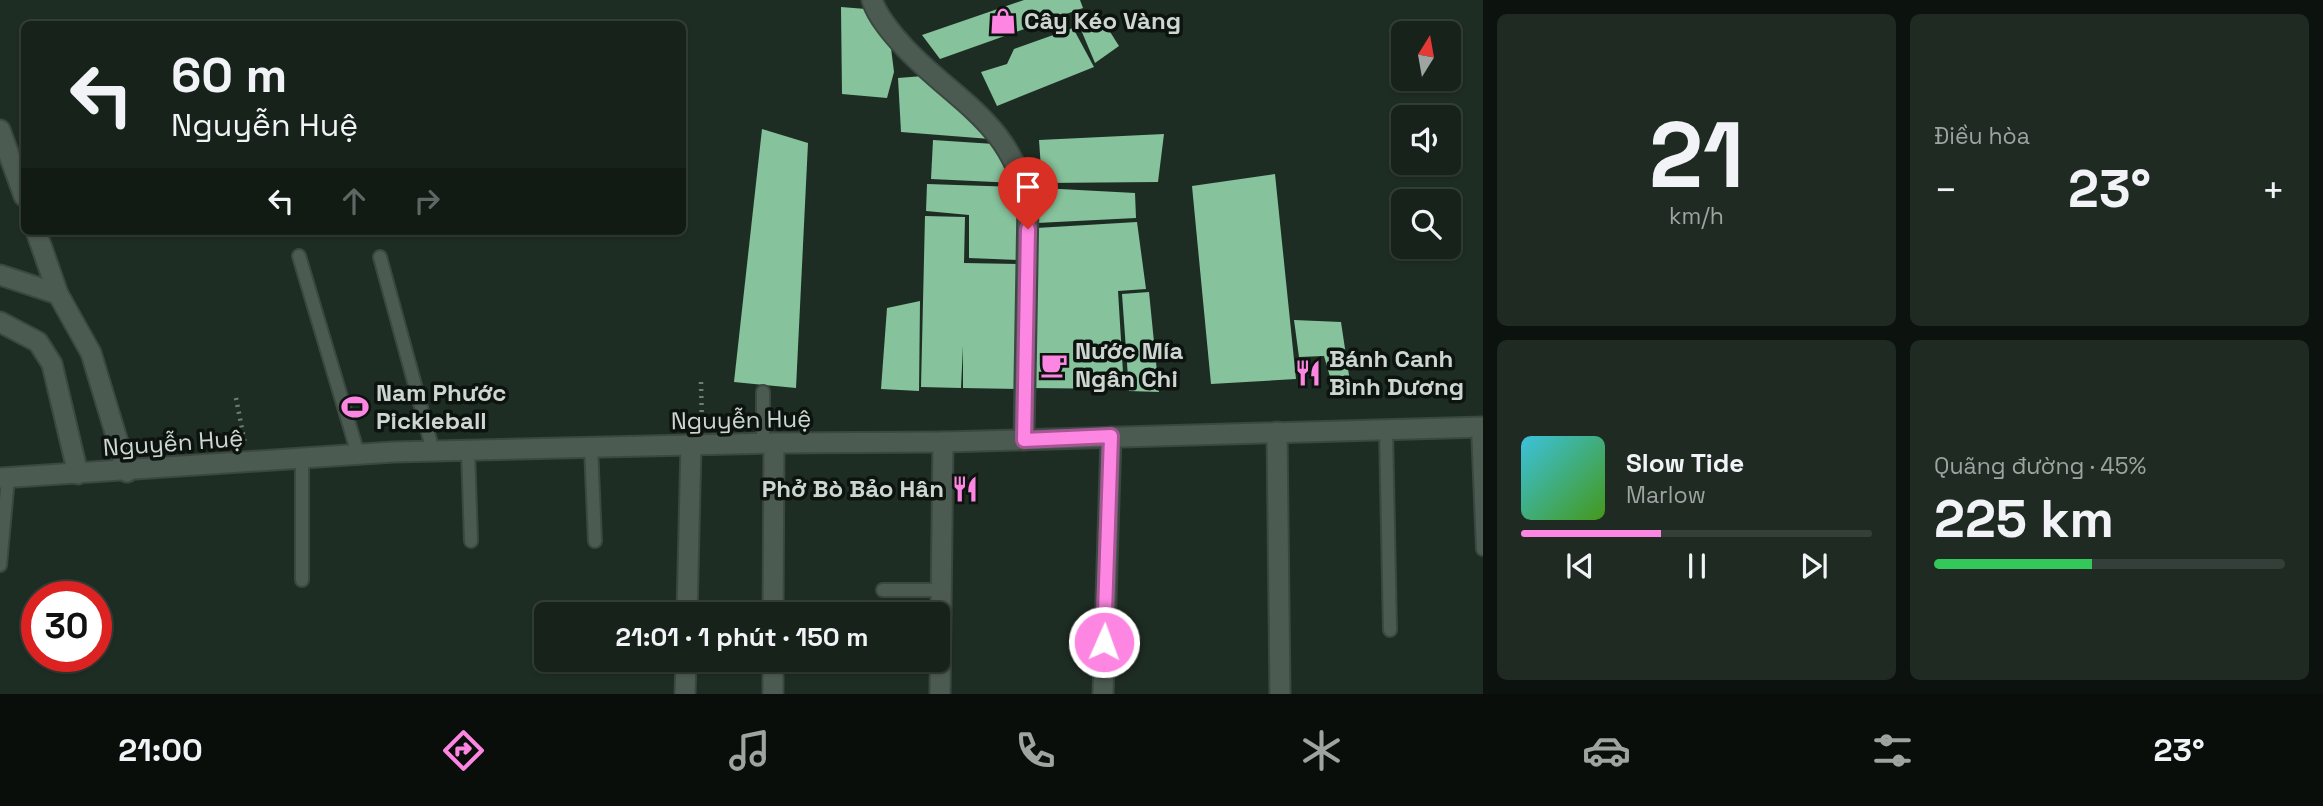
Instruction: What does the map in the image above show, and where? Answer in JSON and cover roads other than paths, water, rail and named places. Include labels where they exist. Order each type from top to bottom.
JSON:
[{"type":"street","points":[[873,0],[876,11],[898,40],[923,66],[986,121],[1007,147],[1022,177],[1028,203],[1024,440]]},
{"type":"street","points":[[0,130],[19,163]]},
{"type":"street","points":[[38,235],[58,294],[92,353],[127,472]]},
{"type":"street","points":[[0,275],[58,294]]},
{"type":"street","points":[[0,322],[38,342],[52,364],[78,474]]},
{"type":"street","name":"Nguyễn Huệ","points":[[4,478],[433,451],[943,442],[1480,427]]},
{"type":"street","points":[[1277,432],[1280,694]]},
{"type":"street","points":[[1103,694],[1111,436]]},
{"type":"street","points":[[940,694],[943,442]]},
{"type":"street","points":[[768,443],[774,602]]},
{"type":"street","points":[[688,602],[697,445]]},
{"type":"street","points":[[685,694],[686,672]]},
{"type":"street","points":[[773,672],[773,694]]},
{"type":"lane","points":[[299,256],[358,454]]},
{"type":"lane","points":[[380,257],[433,451]]},
{"type":"lane","points":[[763,391],[768,443]]},
{"type":"lane","points":[[1480,427],[1483,549]]},
{"type":"lane","points":[[1386,430],[1390,630]]},
{"type":"lane","points":[[591,447],[595,541]]},
{"type":"lane","points":[[468,450],[471,541]]},
{"type":"lane","points":[[302,458],[302,580]]},
{"type":"lane","points":[[0,565],[4,478]]},
{"type":"lane","points":[[883,590],[941,590]]},
{"type":"place","name":"Cây Kéo Vàng","points":[[1003,21]]},
{"type":"place","name":"Nước Mía Ngân Chi","points":[[1054,365]]},
{"type":"place","name":"Bánh Canh Bình Dương","points":[[1308,373]]},
{"type":"place","name":"Nam Phước Pickleball","points":[[355,407]]},
{"type":"place","name":"Phở Bò Bảo Hân","points":[[965,489]]}]
